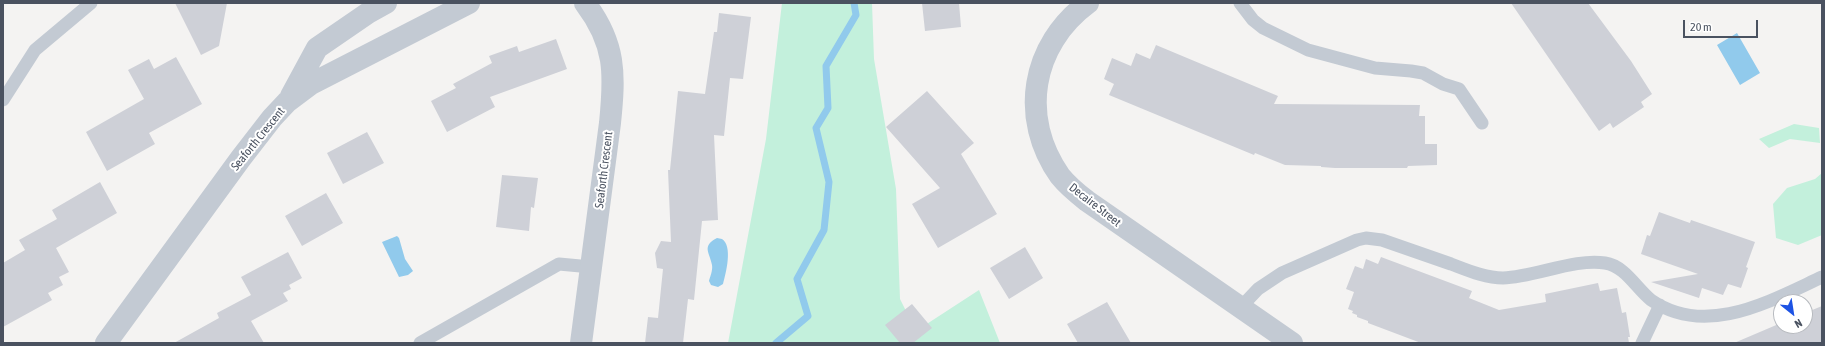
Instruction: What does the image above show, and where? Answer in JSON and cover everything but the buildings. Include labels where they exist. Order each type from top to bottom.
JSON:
[{"type":"street","points":[[287,102],[317,48],[368,13],[386,3]]},
{"type":"street","name":"Seaforth Crescent","points":[[106,343],[241,158],[272,118],[287,102],[311,84],[469,3]]},
{"type":"street","name":"Seaforth Crescent","points":[[581,343],[614,90],[613,69],[609,49],[596,17],[585,3]]},
{"type":"street","name":"Decaire Street","points":[[1088,3],[1072,16],[1054,38],[1044,59],[1039,76],[1036,94],[1036,122],[1047,155],[1061,177],[1087,201],[1292,343]]},
{"type":"lane","points":[[3,100],[35,50],[91,3]]},
{"type":"lane","points":[[1240,3],[1253,20],[1263,28],[1308,50],[1375,68],[1423,73],[1443,84],[1459,89],[1482,123]]},
{"type":"lane","points":[[1240,308],[1258,289],[1282,272],[1349,243],[1366,238],[1382,240],[1478,274],[1501,278],[1521,276],[1589,262],[1607,263],[1621,270],[1650,299],[1670,310],[1694,316],[1729,314],[1762,304],[1822,277]]},
{"type":"lane","points":[[420,343],[559,264],[592,267]]},
{"type":"lane","points":[[1642,343],[1660,305]]},
{"type":"green space","points":[[782,3],[872,3],[874,59],[896,189],[900,299],[916,331],[979,290],[1000,343],[728,343],[766,139]]},
{"type":"green space","points":[[1794,124],[1819,128],[1820,143],[1790,139],[1769,148],[1759,139]]},
{"type":"green space","points":[[1822,173],[1822,235],[1798,245],[1776,238],[1773,204],[1787,188],[1815,179]]},
{"type":"water","points":[[1737,33],[1760,73],[1740,85],[1717,45]]},
{"type":"water","points":[[397,236],[399,238],[405,259],[413,271],[408,275],[399,277],[382,242]]},
{"type":"water","points":[[717,238],[722,239],[725,242],[728,253],[727,267],[723,284],[718,287],[711,285],[709,281],[712,267],[708,250],[709,244]]},
{"type":"waterway","points":[[776,343],[808,316],[797,279],[824,230],[829,182],[816,128],[828,108],[826,66],[856,15],[854,3]]}]
